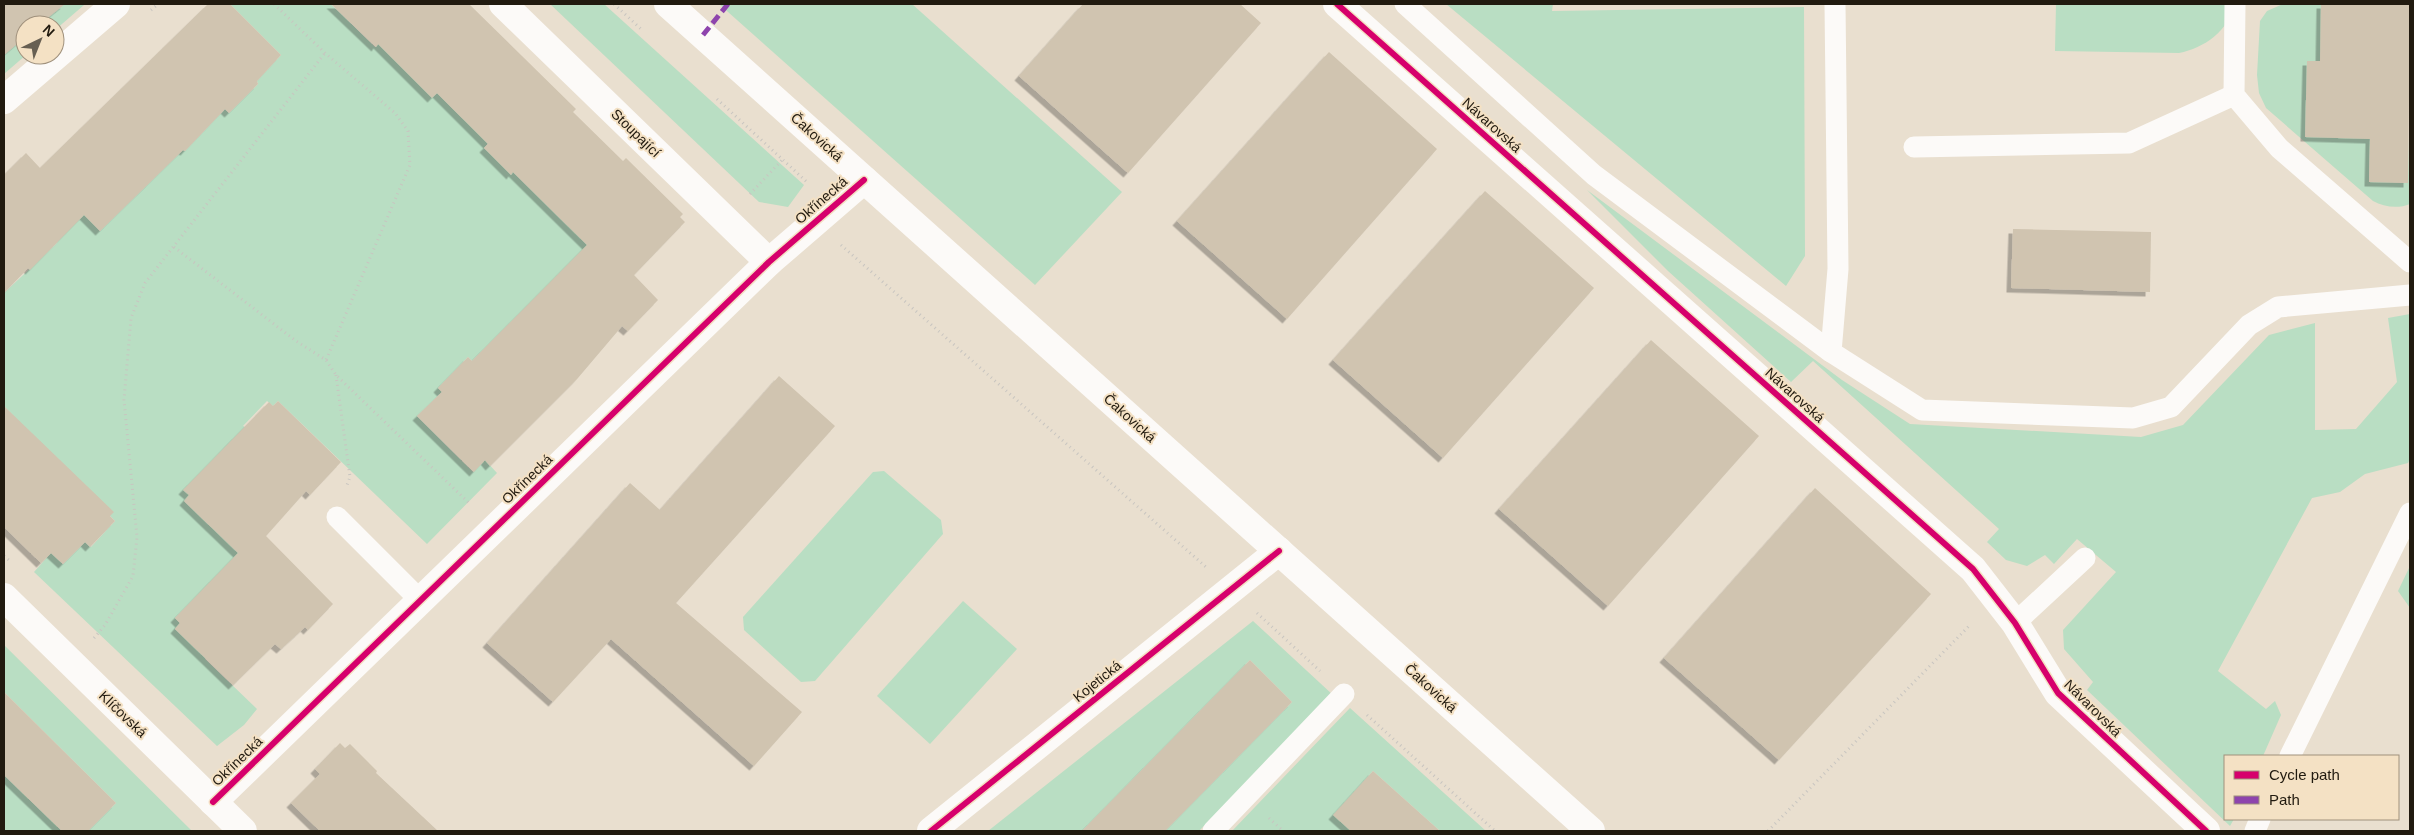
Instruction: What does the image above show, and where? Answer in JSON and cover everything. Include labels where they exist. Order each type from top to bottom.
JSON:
[{"type":"street","points":[[4,100],[116,4]]},
{"type":"street","name":"Stoupající","points":[[503,4],[769,262]]},
{"type":"street","name":"Čakovická","points":[[668,4],[1591,831]]},
{"type":"street","name":"Návarovská","points":[[1336,4],[1973,569],[2015,624],[2058,693],[2206,831]]},
{"type":"street","name":"Okřínecká","points":[[213,802],[769,262],[864,180]]},
{"type":"street","name":"Kojetická","points":[[931,831],[1279,551]]},
{"type":"street","name":"Klíčovská","points":[[4,597],[243,831]]},
{"type":"lane","points":[[1405,4],[1594,175],[1831,352],[1922,410],[2133,418],[2171,407],[2249,325],[2278,307],[2410,295]]},
{"type":"lane","points":[[1831,352],[1838,269],[1835,4]]},
{"type":"lane","points":[[2235,4],[2234,95],[2279,148],[2406,251]]},
{"type":"lane","points":[[1914,147],[2129,143],[2234,95]]},
{"type":"lane","points":[[2290,755],[2410,513]]},
{"type":"lane","points":[[337,517],[420,600]]},
{"type":"lane","points":[[2015,624],[2084,558]]},
{"type":"lane","points":[[1213,831],[1344,694]]},
{"type":"path","points":[[274,4],[325,53],[395,113],[408,131],[410,165],[326,360]]},
{"type":"path","points":[[614,4],[648,36]]},
{"type":"path","points":[[91,642],[105,625],[133,576],[137,538],[124,400],[132,318],[146,283],[325,53]]},
{"type":"path","points":[[712,94],[808,183],[824,214],[833,238],[1231,589],[1495,831]]},
{"type":"path","points":[[174,246],[296,341],[326,360],[336,375],[494,528]]},
{"type":"path","points":[[336,375],[350,478],[337,517]]},
{"type":"path","points":[[1768,831],[1973,622]]},
{"type":"green space","points":[[64,4],[84,5],[65,21],[65,15],[51,15]]},
{"type":"green space","points":[[230,4],[331,4],[375,47],[385,38],[432,97],[437,93],[461,117],[490,141],[484,148],[513,172],[566,224],[598,241],[516,317],[472,361],[468,357],[438,388],[442,392],[417,416],[473,472],[485,460],[497,473],[427,544],[278,401],[273,406],[267,401],[243,426],[245,427],[189,495],[185,502],[210,526],[240,545],[237,561],[175,618],[180,623],[175,629],[195,648],[210,653],[205,659],[257,709],[244,725],[217,746],[34,572],[51,553],[63,564],[85,542],[91,547],[115,521],[4,406],[4,293],[56,244],[80,210],[100,231],[183,150],[185,151],[225,109],[229,113],[258,84],[257,81],[281,55]]},
{"type":"green space","points":[[550,4],[604,4],[804,185],[788,207],[759,202]]},
{"type":"green space","points":[[719,4],[912,4],[1122,192],[1035,285]]},
{"type":"green space","points":[[1446,4],[1553,4],[1552,11],[1804,7],[1805,256],[1786,286]]},
{"type":"green space","points":[[2056,4],[2234,4],[2227,22],[2214,37],[2197,47],[2179,53],[2055,51]]},
{"type":"green space","points":[[2283,4],[2321,5],[2377,47],[2410,48],[2410,73],[2372,72],[2369,181],[2408,183],[2410,90],[2410,204],[2391,207],[2373,201],[2266,108],[2259,93],[2257,75],[2260,21],[2267,11]]},
{"type":"green space","points":[[15,46],[15,64],[4,74],[4,55]]},
{"type":"green space","points":[[1587,190],[1842,380],[1910,424],[2141,437],[2183,425],[2269,335],[2315,323],[2315,430],[2356,429],[2397,382],[2388,318],[2410,314],[2410,459],[2408,463],[2365,474],[2340,492],[2312,498],[2218,671],[2266,709],[2275,701],[2281,715],[2263,755],[2224,755],[2224,820],[2233,820],[2230,826],[2087,690],[2093,682],[2064,649],[2063,630],[2116,572],[2077,539],[2054,564],[2045,555],[2027,566],[2006,560],[1987,542],[1999,529],[1813,361],[1791,382],[1668,271]]},
{"type":"green space","points":[[884,471],[941,520],[943,534],[815,681],[801,682],[744,630],[743,617],[873,472]]},
{"type":"green space","points":[[2410,566],[2410,608],[2398,591]]},
{"type":"green space","points":[[963,601],[1017,649],[930,744],[877,696]]},
{"type":"green space","points":[[1253,621],[1333,695],[1199,831],[1165,831],[1292,702],[1250,660],[1082,831],[988,831]]},
{"type":"green space","points":[[4,645],[192,831],[88,831],[116,803],[4,692]]},
{"type":"green space","points":[[1350,708],[1486,831],[1440,831],[1373,771],[1334,815],[1351,831],[1232,831]]},
{"type":"green space","points":[[4,775],[62,831],[4,831]]},
{"type":"building","points":[[4,4],[65,4],[51,15],[15,15],[15,46],[4,55]]},
{"type":"building","points":[[208,4],[230,4],[281,55],[257,81],[258,84],[229,113],[225,109],[185,151],[183,150],[100,231],[84,215],[30,270],[28,268],[4,293],[4,175],[26,153],[40,168]]},
{"type":"building","points":[[331,4],[469,4],[576,109],[573,112],[623,161],[626,158],[683,214],[680,217],[685,222],[634,275],[658,300],[628,331],[622,326],[577,379],[490,466],[485,460],[474,472],[417,416],[442,392],[438,388],[468,357],[472,361],[587,245],[513,172],[511,175],[484,148],[488,144],[437,93],[432,98],[378,44],[376,47]]},
{"type":"building","points":[[1083,4],[1240,4],[1261,23],[1128,173],[1019,76]]},
{"type":"building","points":[[2321,4],[2410,4],[2408,183],[2369,182],[2370,139],[2305,137],[2307,61],[2320,61]]},
{"type":"building","points":[[1329,52],[1437,149],[1287,319],[1177,221]]},
{"type":"building","points":[[1485,191],[1594,288],[1443,458],[1333,360]]},
{"type":"building","points":[[2013,229],[2151,232],[2150,292],[2011,288]]},
{"type":"building","points":[[1651,340],[1759,436],[1608,606],[1499,509]]},
{"type":"building","points":[[779,376],[835,426],[676,603],[802,712],[754,766],[611,639],[553,702],[487,643],[630,483],[660,510]]},
{"type":"building","points":[[278,401],[341,462],[310,495],[306,491],[266,536],[333,604],[308,630],[305,627],[281,649],[275,644],[233,685],[175,629],[180,623],[175,618],[238,553],[184,501],[189,495],[183,490],[269,402],[273,406]]},
{"type":"building","points":[[4,406],[114,512],[110,516],[115,521],[90,547],[85,542],[63,564],[51,553],[41,563],[4,527]]},
{"type":"building","points":[[1815,488],[1931,594],[1779,760],[1664,658]]},
{"type":"building","points":[[1250,660],[1292,702],[1165,831],[1082,831]]},
{"type":"building","points":[[4,692],[116,803],[88,831],[62,831],[4,775]]},
{"type":"building","points":[[340,743],[345,748],[350,744],[377,771],[376,773],[438,831],[320,831],[291,803],[320,774],[315,769]]},
{"type":"building","points":[[1373,771],[1440,831],[1351,831],[1333,815]]},
{"type":"marked path","points":[[703,35],[728,4]]},
{"type":"cycle path","points":[[1337,4],[1973,569],[2015,623],[2058,693],[2206,831]]},
{"type":"cycle path","points":[[213,802],[769,262],[864,180]]},
{"type":"cycle path","points":[[931,831],[1279,551]]}]
